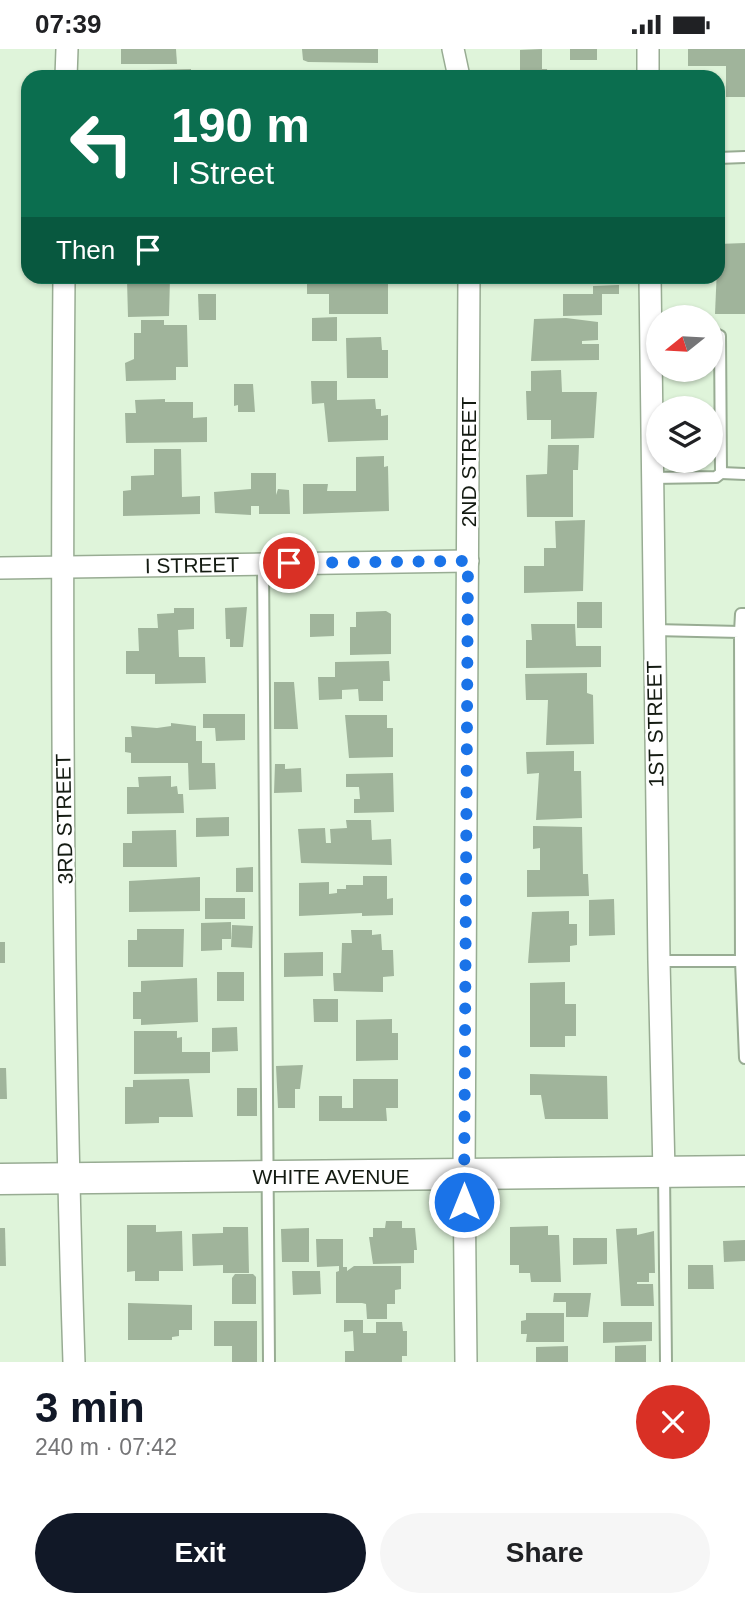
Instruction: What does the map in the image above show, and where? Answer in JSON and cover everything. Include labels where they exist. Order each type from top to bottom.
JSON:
[{"type":"main road","name":"WHITE AVENUE","points":[[0,1179],[745,1171]]},
{"type":"street","points":[[66,70],[67,49]]},
{"type":"street","points":[[453,49],[458,70]]},
{"type":"street","points":[[648,49],[648,70]]},
{"type":"street","name":"3RD STREET","points":[[64,284],[62,567],[68,1179],[74,1362]]},
{"type":"street","name":"2ND STREET","points":[[466,1362],[464,1175],[469,284]]},
{"type":"street","name":"1ST STREET","points":[[651,284],[652,305]]},
{"type":"street","name":"1ST STREET","points":[[653,382],[654,629],[664,1172]]},
{"type":"street","name":"I STREET","points":[[0,568],[468,561]]},
{"type":"lane","points":[[725,158],[745,157]]},
{"type":"lane","points":[[652,478],[745,474]]},
{"type":"lane","points":[[263,564],[265,1176],[269,1362]]},
{"type":"lane","points":[[745,614],[741,614],[740,632],[741,961],[745,1058]]},
{"type":"lane","points":[[654,629],[740,632]]},
{"type":"lane","points":[[659,961],[741,961]]},
{"type":"lane","points":[[664,1172],[666,1362]]},
{"type":"building","points":[[121,49],[176,49],[177,64],[121,64]]},
{"type":"building","points":[[302,49],[378,49],[378,63],[308,62],[303,60]]},
{"type":"building","points":[[542,49],[542,69],[547,70],[520,70],[520,50]]},
{"type":"building","points":[[570,49],[597,49],[597,60],[570,60]]},
{"type":"building","points":[[688,49],[745,49],[745,97],[726,97],[726,66],[688,66]]},
{"type":"building","points":[[745,243],[745,314],[723,314],[723,305],[715,305],[716,284],[725,284],[725,244]]},
{"type":"building","points":[[127,284],[170,284],[169,316],[128,317]]},
{"type":"building","points":[[307,284],[388,284],[388,314],[329,314],[329,294],[307,294]]},
{"type":"building","points":[[619,285],[619,294],[602,294],[602,315],[563,316],[563,294],[593,294],[593,286]]},
{"type":"building","points":[[198,294],[216,294],[216,320],[199,320]]},
{"type":"building","points":[[337,317],[337,341],[312,341],[312,318]]},
{"type":"building","points":[[566,318],[598,322],[598,340],[582,341],[582,344],[599,344],[599,360],[531,361],[534,319]]},
{"type":"building","points":[[141,320],[164,320],[164,325],[187,325],[188,367],[176,367],[176,380],[126,381],[125,363],[134,359],[134,333],[141,333]]},
{"type":"building","points":[[381,337],[382,350],[388,350],[388,378],[347,378],[346,338]]},
{"type":"building","points":[[561,370],[562,392],[597,392],[594,438],[551,439],[551,420],[527,420],[526,391],[531,391],[531,371]]},
{"type":"building","points":[[311,381],[337,381],[337,400],[375,399],[376,409],[381,409],[381,416],[388,415],[388,440],[328,442],[324,403],[312,404]]},
{"type":"building","points":[[234,384],[253,384],[255,412],[238,412],[238,405],[234,406]]},
{"type":"building","points":[[165,399],[165,402],[193,402],[193,418],[207,417],[207,442],[126,443],[125,413],[136,413],[135,400]]},
{"type":"building","points":[[548,445],[579,445],[578,470],[573,470],[573,517],[527,517],[526,475],[547,474]]},
{"type":"building","points":[[154,449],[181,449],[182,497],[200,496],[200,514],[123,516],[123,491],[131,490],[131,476],[154,475]]},
{"type":"building","points":[[384,456],[384,467],[388,466],[389,511],[303,514],[303,484],[328,484],[327,491],[356,491],[356,457]]},
{"type":"building","points":[[251,473],[276,473],[276,495],[278,489],[289,490],[290,514],[259,514],[259,506],[251,506],[251,515],[215,513],[214,492],[251,489]]},
{"type":"building","points":[[585,520],[583,591],[524,593],[524,566],[544,566],[544,548],[556,548],[555,521]]},
{"type":"building","points":[[577,602],[602,602],[602,628],[577,628]]},
{"type":"building","points":[[247,607],[243,647],[230,647],[230,639],[226,639],[225,608]]},
{"type":"building","points":[[174,608],[194,608],[194,629],[178,630],[179,657],[205,657],[206,683],[155,684],[155,674],[126,674],[126,651],[139,651],[138,628],[158,628],[157,614],[174,613]]},
{"type":"building","points":[[386,611],[391,614],[391,654],[350,655],[350,627],[356,627],[356,612]]},
{"type":"building","points":[[310,614],[334,614],[334,636],[310,637]]},
{"type":"building","points":[[531,624],[575,624],[576,646],[601,646],[601,667],[526,668],[526,640],[532,640]]},
{"type":"building","points":[[389,661],[390,681],[383,681],[383,701],[359,701],[358,689],[342,690],[342,699],[319,700],[318,677],[335,677],[335,662]]},
{"type":"building","points":[[587,673],[587,693],[593,695],[594,744],[546,745],[548,700],[526,700],[525,674]]},
{"type":"building","points":[[274,682],[294,682],[298,729],[274,729]]},
{"type":"building","points":[[203,714],[245,714],[245,740],[216,741],[215,728],[203,728]]},
{"type":"building","points":[[345,715],[387,715],[387,728],[393,728],[393,757],[349,758]]},
{"type":"building","points":[[171,723],[196,726],[196,741],[202,741],[202,763],[215,763],[216,789],[189,790],[188,763],[131,763],[131,753],[125,752],[125,737],[132,737],[131,726],[157,728],[171,726]]},
{"type":"building","points":[[574,751],[574,771],[581,771],[582,818],[536,820],[539,773],[527,774],[526,752]]},
{"type":"building","points":[[275,764],[285,764],[285,769],[301,768],[302,792],[274,793]]},
{"type":"building","points":[[393,773],[394,812],[354,813],[354,799],[360,799],[359,787],[346,787],[346,774]]},
{"type":"building","points":[[171,776],[171,787],[177,786],[178,794],[183,794],[184,813],[127,814],[127,787],[139,787],[138,777]]},
{"type":"building","points":[[229,817],[229,836],[196,837],[196,818]]},
{"type":"building","points":[[346,820],[371,820],[372,840],[391,839],[392,865],[301,863],[298,829],[325,828],[326,843],[331,843],[330,829],[347,828]]},
{"type":"building","points":[[533,826],[582,827],[583,874],[588,874],[589,896],[527,897],[527,870],[540,870],[540,848],[533,849]]},
{"type":"building","points":[[176,830],[177,867],[123,867],[123,843],[132,843],[132,831]]},
{"type":"building","points":[[253,867],[253,892],[236,892],[236,868]]},
{"type":"building","points":[[363,876],[387,876],[387,899],[393,898],[393,915],[362,916],[362,913],[299,916],[299,883],[329,882],[329,894],[337,893],[337,889],[346,889],[346,885],[363,885]]},
{"type":"building","points":[[200,877],[200,911],[129,912],[129,881]]},
{"type":"building","points":[[205,898],[245,898],[245,919],[205,919]]},
{"type":"building","points":[[614,899],[615,935],[589,936],[589,900]]},
{"type":"building","points":[[569,911],[569,924],[577,924],[577,945],[570,946],[570,962],[528,963],[532,912]]},
{"type":"building","points":[[231,922],[231,939],[222,939],[222,950],[201,951],[201,923]]},
{"type":"building","points":[[232,925],[253,926],[252,948],[231,947]]},
{"type":"building","points":[[137,929],[184,929],[183,967],[128,967],[128,940],[137,940]]},
{"type":"building","points":[[351,930],[372,930],[372,935],[381,934],[382,950],[393,950],[394,976],[383,977],[383,992],[334,991],[333,973],[341,973],[342,943],[352,943]]},
{"type":"building","points":[[0,942],[5,942],[5,963],[0,963]]},
{"type":"building","points":[[323,952],[323,976],[284,977],[284,953]]},
{"type":"building","points":[[217,972],[244,972],[244,1001],[217,1001]]},
{"type":"building","points":[[197,978],[198,1022],[141,1025],[141,1019],[133,1019],[133,992],[141,992],[141,981]]},
{"type":"building","points":[[565,982],[565,1004],[576,1004],[576,1036],[565,1036],[565,1047],[530,1047],[530,983]]},
{"type":"building","points":[[313,999],[338,999],[338,1022],[314,1022]]},
{"type":"building","points":[[392,1019],[392,1033],[398,1033],[398,1060],[356,1061],[356,1020]]},
{"type":"building","points":[[237,1027],[238,1051],[212,1052],[212,1028]]},
{"type":"building","points":[[134,1031],[177,1031],[177,1038],[182,1037],[182,1052],[210,1052],[210,1073],[134,1074]]},
{"type":"building","points":[[303,1065],[300,1089],[295,1089],[295,1108],[278,1108],[276,1066]]},
{"type":"building","points":[[0,1068],[6,1068],[7,1099],[0,1099]]},
{"type":"building","points":[[530,1074],[607,1076],[608,1119],[545,1119],[541,1095],[530,1095]]},
{"type":"building","points":[[189,1079],[193,1117],[159,1117],[159,1123],[125,1124],[125,1087],[133,1087],[133,1080]]},
{"type":"building","points":[[353,1079],[398,1079],[398,1108],[386,1108],[387,1121],[319,1121],[319,1096],[342,1096],[342,1108],[353,1108]]},
{"type":"building","points":[[237,1088],[257,1088],[257,1116],[237,1116]]},
{"type":"building","points":[[386,1221],[402,1221],[402,1228],[415,1228],[417,1250],[414,1250],[414,1263],[373,1264],[369,1237],[373,1237],[373,1228],[385,1228]]},
{"type":"building","points":[[127,1225],[156,1225],[156,1232],[182,1231],[183,1271],[159,1271],[159,1281],[135,1281],[135,1271],[127,1272]]},
{"type":"building","points":[[548,1226],[548,1235],[559,1235],[561,1282],[531,1282],[530,1273],[519,1273],[519,1265],[510,1265],[510,1227]]},
{"type":"building","points":[[223,1227],[248,1227],[249,1273],[223,1273],[223,1265],[193,1266],[192,1234],[223,1233]]},
{"type":"building","points":[[0,1228],[5,1228],[6,1266],[0,1266]]},
{"type":"building","points":[[309,1228],[309,1262],[282,1262],[281,1229]]},
{"type":"building","points":[[637,1228],[637,1235],[654,1231],[655,1273],[649,1273],[649,1282],[637,1284],[653,1284],[654,1306],[621,1306],[616,1229]]},
{"type":"building","points":[[573,1238],[607,1238],[607,1264],[573,1265]]},
{"type":"building","points":[[316,1239],[343,1239],[343,1267],[347,1267],[347,1271],[354,1266],[401,1266],[401,1289],[395,1290],[395,1304],[387,1304],[387,1319],[367,1319],[366,1304],[336,1303],[336,1272],[339,1271],[339,1266],[317,1267]]},
{"type":"building","points":[[745,1240],[745,1261],[724,1262],[723,1241]]},
{"type":"building","points":[[688,1265],[713,1265],[714,1289],[688,1289]]},
{"type":"building","points":[[292,1271],[320,1271],[321,1294],[293,1295]]},
{"type":"building","points":[[235,1274],[253,1274],[256,1277],[256,1304],[232,1304],[232,1278]]},
{"type":"building","points":[[554,1293],[591,1293],[588,1317],[566,1317],[566,1302],[553,1302]]},
{"type":"building","points":[[128,1303],[192,1305],[192,1330],[179,1330],[179,1336],[172,1337],[172,1340],[128,1340]]},
{"type":"building","points":[[526,1313],[564,1313],[564,1342],[526,1342],[527,1334],[521,1334],[521,1321],[526,1320]]},
{"type":"building","points":[[344,1320],[363,1320],[363,1333],[376,1333],[376,1322],[402,1322],[403,1331],[407,1331],[407,1356],[402,1356],[402,1362],[345,1362],[345,1351],[354,1351],[353,1331],[344,1332]]},
{"type":"building","points":[[214,1321],[257,1321],[257,1362],[232,1362],[232,1346],[214,1346]]},
{"type":"building","points":[[603,1322],[652,1322],[652,1341],[603,1343]]},
{"type":"building","points":[[646,1345],[646,1362],[615,1362],[615,1346]]},
{"type":"building","points":[[568,1346],[568,1362],[536,1362],[536,1347]]},
{"type":"route","points":[[289,563],[468,561],[464,1202]]}]
